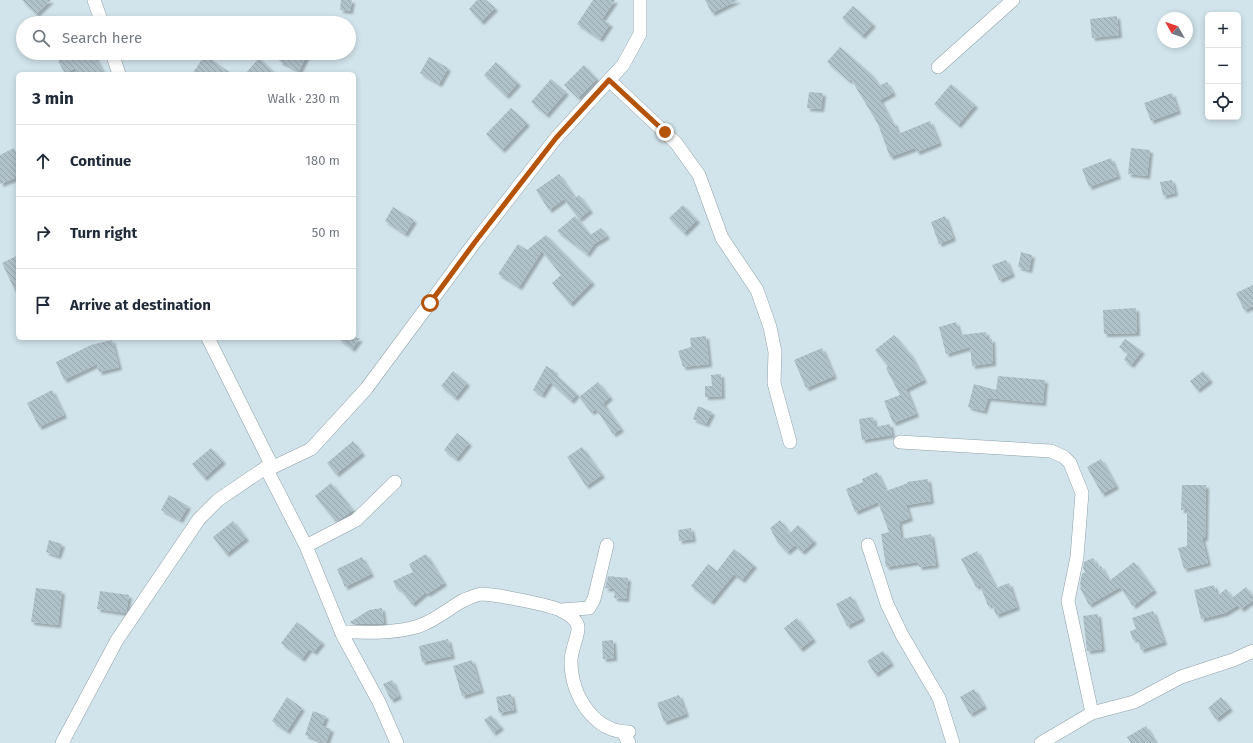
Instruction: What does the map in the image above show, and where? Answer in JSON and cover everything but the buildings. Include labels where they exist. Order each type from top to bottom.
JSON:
[{"type":"street","points":[[94,0],[100,16]]},
{"type":"street","points":[[62,743],[117,640],[199,519],[218,500],[269,467],[312,449],[366,389],[475,242],[556,138],[623,65],[640,34],[640,0]]},
{"type":"street","points":[[938,67],[1013,0]]},
{"type":"street","points":[[115,60],[119,72]]},
{"type":"street","points":[[609,80],[676,143],[699,175],[722,238],[757,290],[770,327],[775,352],[774,383],[790,442]]},
{"type":"street","points":[[209,340],[306,546],[341,632],[379,702],[397,743]]},
{"type":"street","points":[[900,442],[1052,451],[1064,457],[1070,463],[1082,494],[1077,557],[1068,601],[1092,713]]},
{"type":"street","points":[[306,546],[356,520],[395,482]]},
{"type":"street","points":[[341,632],[380,633],[420,626],[443,614],[464,600],[480,594],[501,596],[561,610],[589,608],[594,599],[607,545]]},
{"type":"street","points":[[868,545],[887,604],[902,635],[939,698],[953,743]]},
{"type":"street","points":[[561,610],[576,621],[579,628],[573,644],[570,662],[576,693],[594,717],[606,727],[618,732],[629,732],[625,736],[629,743]]},
{"type":"street","points":[[1041,743],[1092,713],[1134,702],[1181,677],[1233,660],[1253,651]]},
{"type":"route","points":[[430,303],[475,242],[556,138],[609,80],[665,132]]}]
